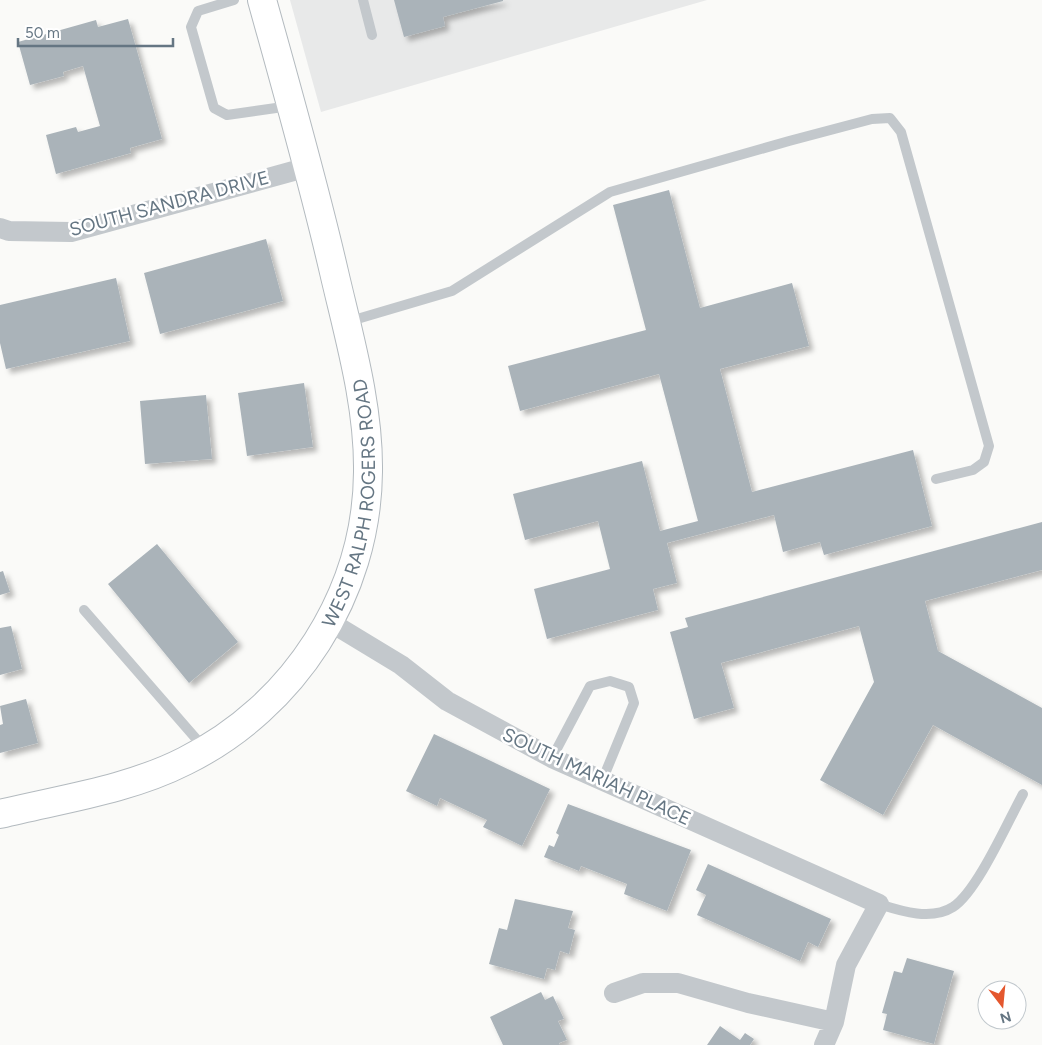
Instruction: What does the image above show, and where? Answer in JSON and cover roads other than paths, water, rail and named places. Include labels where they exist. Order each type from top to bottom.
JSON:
[{"type":"street","name":"WEST RALPH ROGERS ROAD","points":[[0,814],[128,783],[183,762],[225,738],[259,712],[289,679],[330,622],[339,606],[356,560],[368,473],[366,435],[359,382],[308,167],[262,0]]},
{"type":"street","name":"SOUTH SANDRA DRIVE","points":[[0,228],[10,231],[71,232],[308,167]]},
{"type":"street","name":"SOUTH MARIAH PLACE","points":[[330,622],[401,665],[447,701],[552,758],[879,904]]},
{"type":"street","points":[[824,1045],[834,1022],[846,965],[879,904]]},
{"type":"street","points":[[614,993],[643,983],[678,983],[748,1003],[834,1022]]},
{"type":"lane","points":[[234,0],[198,12],[191,27],[214,108],[228,115],[292,106]]},
{"type":"lane","points":[[363,0],[372,35]]},
{"type":"lane","points":[[346,323],[452,291],[610,192],[798,138],[872,119],[890,118],[900,132],[989,446],[984,462],[973,470],[936,479]]},
{"type":"lane","points":[[84,610],[206,749]]},
{"type":"lane","points":[[552,758],[590,686],[610,681],[629,687],[634,704],[602,781]]},
{"type":"lane","points":[[879,904],[908,913],[935,913],[953,907],[977,878],[1023,794]]}]
